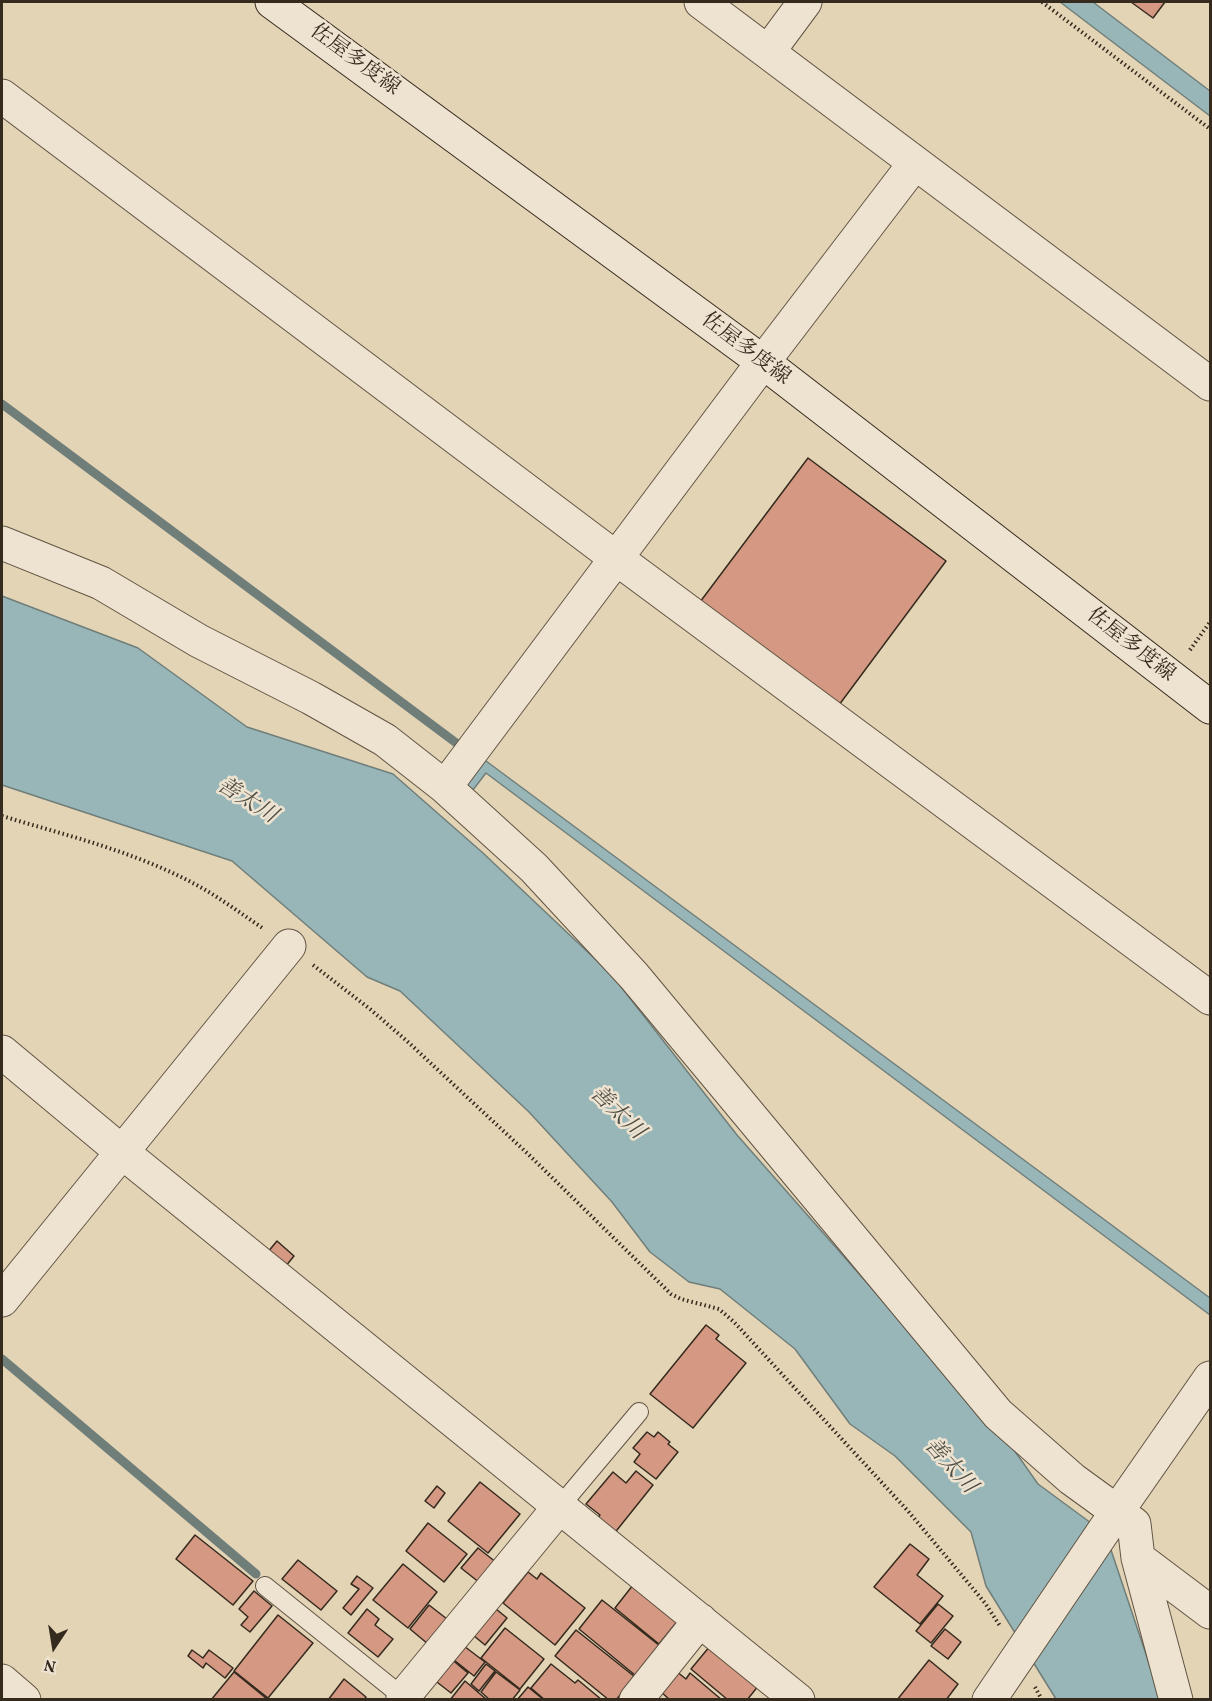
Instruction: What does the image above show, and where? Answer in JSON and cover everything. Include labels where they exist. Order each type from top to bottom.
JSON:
[{"type":"street","name":"佐屋多度線","points":[[273,2],[763,362],[1210,707]]},
{"type":"street","points":[[700,2],[1210,384]]},
{"type":"street","points":[[768,52],[805,2]]},
{"type":"street","points":[[2,96],[616,558],[1210,998]]},
{"type":"street","points":[[445,788],[763,362],[915,163]]},
{"type":"street","points":[[2,543],[101,583],[199,641],[311,698],[385,740],[445,788],[534,868],[634,976],[998,1414],[1072,1479],[1112,1519],[1134,1524],[1138,1558],[1176,1700]]},
{"type":"street","points":[[2,1300],[289,946]]},
{"type":"street","points":[[2,1052],[798,1700]]},
{"type":"street","points":[[989,1700],[1210,1378]]},
{"type":"street","points":[[404,1698],[561,1505]]},
{"type":"street","points":[[1138,1558],[1210,1612]]},
{"type":"street","points":[[636,1700],[700,1620]]},
{"type":"street","points":[[2,1681],[24,1700]]},
{"type":"lane","points":[[561,1505],[639,1412]]},
{"type":"lane","points":[[266,1586],[404,1698]]},
{"type":"path","points":[[1042,2],[1210,129]]},
{"type":"path","points":[[2,816],[151,864],[202,888],[289,946],[370,1009],[527,1153],[671,1294],[719,1309],[734,1322],[915,1519],[985,1603],[1019,1656],[1042,1700]]},
{"type":"water","points":[[1060,2],[1093,2],[1210,91],[1210,116]]},
{"type":"water","name":"善太川","points":[[2,596],[138,648],[247,727],[393,774],[483,853],[611,974],[737,1135],[1014,1450],[1038,1484],[1091,1523],[1110,1547],[1161,1699],[1056,1699],[986,1586],[971,1532],[895,1456],[850,1424],[795,1349],[720,1289],[689,1282],[650,1252],[612,1202],[529,1112],[400,991],[367,977],[232,861],[2,785]]},
{"type":"water","points":[[482,758],[1210,1298],[1210,1315],[486,773],[469,795],[459,785]]},
{"type":"building","points":[[1131,2],[1165,2],[1153,18]]},
{"type":"building","points":[[808,458],[946,561],[839,705],[700,602]]},
{"type":"building","points":[[277,1241],[294,1256],[285,1267],[267,1253]]},
{"type":"building","points":[[706,1325],[719,1335],[716,1339],[746,1363],[693,1428],[650,1394]]},
{"type":"building","points":[[647,1432],[654,1437],[658,1432],[678,1452],[656,1479],[634,1462],[640,1454],[633,1448]]},
{"type":"building","points":[[636,1471],[653,1485],[613,1535],[595,1521],[600,1515],[586,1504],[613,1472],[626,1483]]},
{"type":"building","points":[[480,1482],[520,1514],[488,1553],[448,1521]]},
{"type":"building","points":[[437,1486],[445,1493],[434,1508],[425,1501]]},
{"type":"building","points":[[428,1523],[467,1554],[444,1582],[406,1551]]},
{"type":"building","points":[[195,1535],[253,1581],[233,1605],[176,1559]]},
{"type":"building","points":[[910,1544],[929,1559],[917,1575],[943,1596],[920,1624],[874,1587]]},
{"type":"building","points":[[478,1548],[497,1563],[480,1583],[461,1568]]},
{"type":"building","points":[[298,1560],[337,1591],[321,1610],[282,1579]]},
{"type":"building","points":[[403,1564],[437,1592],[408,1628],[373,1600]]},
{"type":"building","points":[[528,1572],[537,1579],[541,1573],[585,1608],[555,1645],[503,1603]]},
{"type":"building","points":[[357,1576],[373,1588],[351,1615],[343,1608],[359,1589],[351,1584]]},
{"type":"building","points":[[633,1585],[681,1617],[659,1644],[615,1608]]},
{"type":"building","points":[[254,1591],[272,1606],[250,1632],[241,1625],[248,1617],[239,1609]]},
{"type":"building","points":[[602,1600],[665,1650],[641,1680],[579,1629]]},
{"type":"building","points":[[490,1604],[507,1618],[485,1645],[468,1631]]},
{"type":"building","points":[[938,1604],[953,1616],[931,1643],[916,1631]]},
{"type":"building","points":[[429,1605],[447,1619],[428,1644],[410,1629]]},
{"type":"building","points":[[367,1609],[379,1619],[375,1625],[393,1639],[378,1657],[348,1633]]},
{"type":"building","points":[[278,1615],[313,1643],[268,1698],[234,1671]]},
{"type":"building","points":[[505,1628],[544,1659],[520,1689],[481,1658]]},
{"type":"building","points":[[945,1629],[961,1642],[948,1659],[931,1646]]},
{"type":"building","points":[[576,1630],[635,1677],[616,1700],[609,1700],[555,1656]]},
{"type":"building","points":[[715,1640],[759,1685],[747,1700],[728,1700],[691,1669]]},
{"type":"building","points":[[460,1643],[485,1662],[474,1676],[449,1656]]},
{"type":"building","points":[[192,1650],[203,1658],[209,1650],[233,1668],[225,1678],[206,1663],[203,1668],[188,1656]]},
{"type":"building","points":[[450,1658],[468,1673],[451,1693],[433,1679]]},
{"type":"building","points":[[929,1660],[958,1684],[946,1700],[897,1700]]},
{"type":"building","points":[[486,1664],[495,1671],[479,1691],[471,1684]]},
{"type":"building","points":[[551,1664],[575,1683],[578,1680],[602,1700],[545,1700],[531,1688]]},
{"type":"building","points":[[676,1671],[686,1679],[690,1673],[722,1700],[670,1700],[660,1691]]},
{"type":"building","points":[[234,1672],[267,1699],[211,1700]]},
{"type":"building","points":[[496,1672],[520,1690],[512,1700],[490,1700],[481,1692]]},
{"type":"building","points":[[344,1679],[366,1697],[364,1700],[328,1700]]},
{"type":"building","points":[[465,1681],[487,1700],[450,1700]]},
{"type":"building","points":[[528,1687],[544,1700],[517,1700]]},
{"type":"waterway","points":[[2,404],[459,745]]},
{"type":"waterway","points":[[2,1359],[256,1574]]}]
